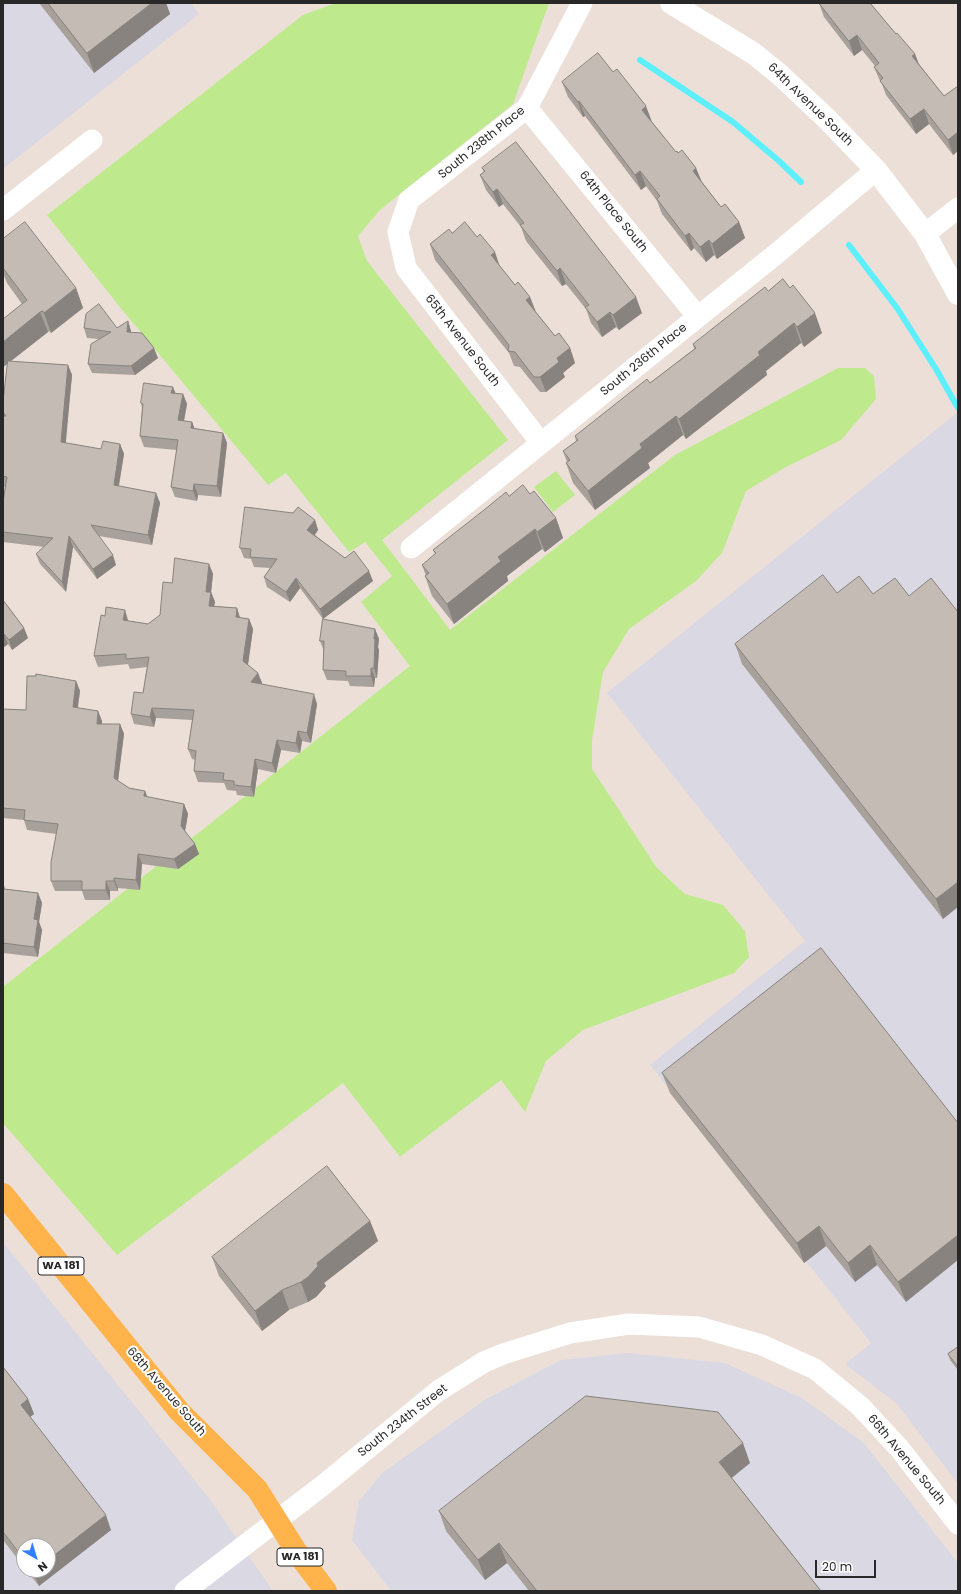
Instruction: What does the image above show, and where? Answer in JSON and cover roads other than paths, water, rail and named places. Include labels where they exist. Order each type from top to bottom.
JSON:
[{"type":"main road","name":"68th Avenue South","points":[[3,1194],[179,1411],[257,1489],[298,1554],[326,1591]]},
{"type":"street","name":"South 238th Place","points":[[398,232],[409,200],[527,108],[582,3]]},
{"type":"street","name":"64th Avenue South","points":[[671,3],[753,53],[779,74],[826,118],[876,170],[925,234],[958,294]]},
{"type":"street","name":"64th Place South","points":[[527,108],[698,316]]},
{"type":"street","points":[[3,210],[92,140]]},
{"type":"street","name":"South 236th Place","points":[[412,548],[876,170]]},
{"type":"street","points":[[925,234],[958,208]]},
{"type":"street","name":"65th Avenue South","points":[[398,232],[406,268],[541,443]]},
{"type":"street","name":"64th Avenue South","points":[[925,234],[958,264]]},
{"type":"street","name":"South 234th Street","points":[[185,1591],[277,1521],[438,1391],[490,1360],[570,1333],[629,1324],[699,1327],[762,1344],[815,1369]]},
{"type":"street","name":"66th Avenue South","points":[[815,1369],[860,1406],[889,1437],[958,1524]]},
{"type":"waterway","points":[[640,60],[733,122],[801,182]]},
{"type":"waterway","points":[[849,245],[897,308],[936,369],[958,408]]}]
